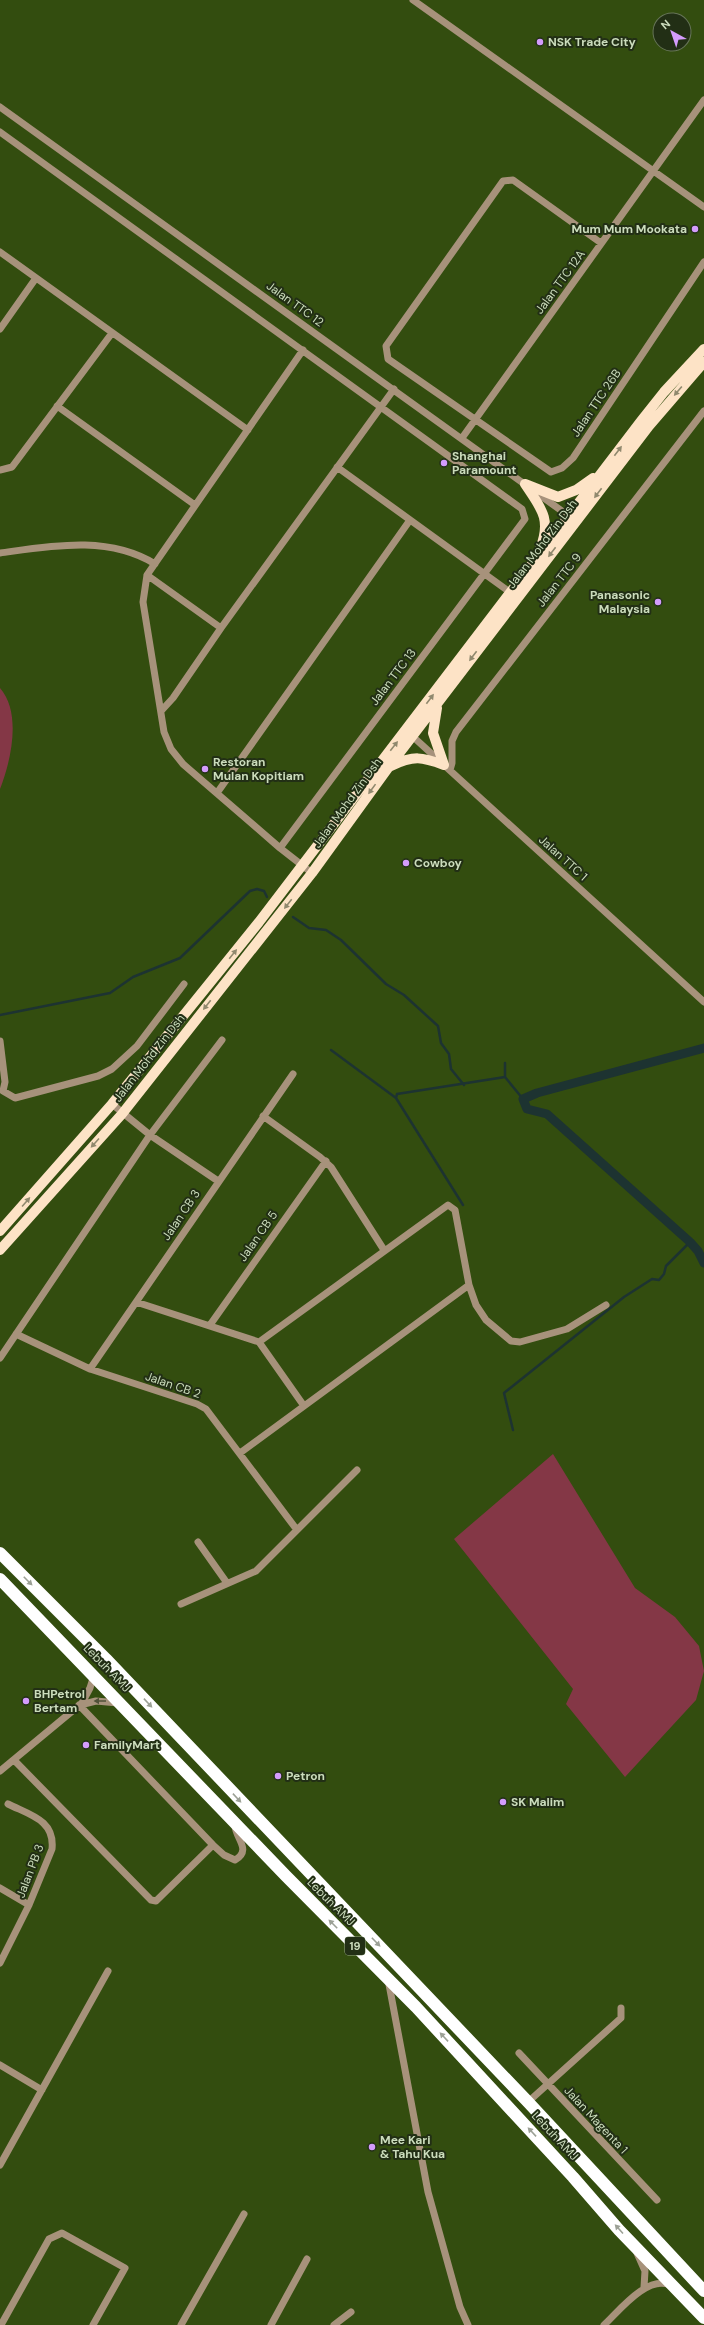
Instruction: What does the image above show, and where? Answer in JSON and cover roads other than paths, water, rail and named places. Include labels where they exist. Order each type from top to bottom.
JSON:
[{"type":"highway","name":"Lebuh AMJ","points":[[0,1553],[106,1659],[528,2102],[704,2291]]},
{"type":"highway","name":"Lebuh AMJ","points":[[0,1579],[235,1823],[388,1979],[553,2154],[631,2242],[704,2318]]},
{"type":"main road","name":"Jalan Mohd Zin Dsh","points":[[0,1250],[122,1114],[312,873],[388,768],[409,733],[438,702],[573,519],[607,466],[664,392],[704,350]]},
{"type":"main road","name":"Jalan Mohd Zin Dsh","points":[[0,1231],[112,1104],[409,733],[536,561],[704,362]]},
{"type":"main road","points":[[525,484],[558,497],[566,495],[585,484],[607,466]]},
{"type":"main road","points":[[525,484],[544,514],[546,522],[544,540],[536,561]]},
{"type":"main road","points":[[438,702],[433,734],[447,767]]},
{"type":"main road","points":[[388,768],[406,759],[417,757],[447,767]]},
{"type":"street","points":[[413,0],[704,207]]},
{"type":"street","name":"Jalan TTC 12A","points":[[462,438],[704,100]]},
{"type":"street","name":"Jalan TTC 12","points":[[0,107],[573,519]]},
{"type":"street","points":[[0,132],[303,350],[380,408]]},
{"type":"street","points":[[475,419],[388,359],[386,346],[503,181],[513,180],[601,243]]},
{"type":"street","points":[[0,252],[248,430]]},
{"type":"street","name":"Jalan TTC 26B","points":[[475,419],[551,472],[562,468],[573,458],[704,262]]},
{"type":"street","points":[[0,330],[36,278]]},
{"type":"street","points":[[0,470],[12,467],[112,333]]},
{"type":"street","points":[[303,350],[146,575],[143,602],[162,710],[164,732],[171,749],[183,764],[280,848],[312,873]]},
{"type":"street","points":[[162,710],[173,698],[221,628],[394,389]]},
{"type":"street","points":[[57,406],[195,505]]},
{"type":"street","name":"Jalan TTC 13","points":[[280,848],[525,519],[522,509],[380,408]]},
{"type":"street","name":"Jalan TTC 9","points":[[447,767],[452,741],[456,732],[704,411]]},
{"type":"street","points":[[337,467],[511,593]]},
{"type":"street","points":[[217,793],[410,520]]},
{"type":"street","points":[[0,553],[69,544],[120,549],[139,554],[155,564]]},
{"type":"street","points":[[146,575],[221,628]]},
{"type":"street","name":"Jalan TTC 1","points":[[409,733],[704,1002]]},
{"type":"street","points":[[0,1041],[5,1082],[2,1092],[15,1098],[26,1097],[98,1076],[112,1069],[137,1046],[184,984]]},
{"type":"street","points":[[0,1358],[150,1135],[222,1040]]},
{"type":"street","name":"Jalan CB 3","points":[[90,1369],[293,1074]]},
{"type":"street","points":[[112,1104],[122,1114],[150,1135],[218,1181]]},
{"type":"street","points":[[263,1116],[326,1161],[384,1250]]},
{"type":"street","name":"Jalan CB 5","points":[[210,1325],[326,1161]]},
{"type":"street","points":[[259,1342],[448,1204],[455,1210],[469,1285],[476,1305],[486,1320],[504,1336],[516,1342],[567,1329],[606,1305]]},
{"type":"street","points":[[240,1453],[469,1285]]},
{"type":"street","points":[[136,1302],[259,1342],[304,1406]]},
{"type":"street","name":"Jalan CB 2","points":[[16,1334],[90,1369],[202,1406],[212,1414],[297,1530]]},
{"type":"street","points":[[181,1604],[256,1571],[357,1470]]},
{"type":"street","points":[[198,1542],[227,1584]]},
{"type":"street","points":[[0,1771],[79,1705],[88,1692],[94,1675]]},
{"type":"street","points":[[79,1705],[96,1701],[122,1704]]},
{"type":"street","points":[[79,1705],[213,1845],[230,1859],[239,1857],[242,1854],[243,1846],[236,1831],[235,1823]]},
{"type":"street","points":[[14,1760],[151,1900],[156,1900],[213,1845]]},
{"type":"street","name":"Jalan PB 3","points":[[0,1963],[29,1905],[52,1849],[53,1839],[51,1831],[45,1823],[8,1804]]},
{"type":"street","points":[[0,1888],[29,1905]]},
{"type":"street","points":[[0,2165],[108,1971]]},
{"type":"street","points":[[388,1979],[428,2192],[460,2307],[468,2325]]},
{"type":"street","points":[[528,2102],[621,2018],[621,2008]]},
{"type":"street","name":"Jalan Magenta 1","points":[[519,2053],[657,2200]]},
{"type":"street","points":[[0,2065],[42,2090]]},
{"type":"street","points":[[181,2325],[244,2214]]},
{"type":"street","points":[[1,2325],[49,2239],[55,2234],[62,2233],[125,2268],[92,2325]]},
{"type":"street","points":[[631,2242],[645,2271],[644,2288]]},
{"type":"street","points":[[271,2325],[307,2259]]},
{"type":"street","points":[[604,2325],[644,2288],[660,2283],[675,2288]]},
{"type":"street","points":[[334,2325],[351,2312]]},
{"type":"waterway","points":[[0,1015],[110,993],[133,977],[180,958],[250,891],[257,889],[264,891],[267,897]]},
{"type":"waterway","points":[[293,917],[309,928],[326,930],[341,940],[386,984],[404,995],[438,1026],[441,1043],[449,1054],[451,1069],[464,1085]]},
{"type":"waterway","points":[[704,1048],[537,1093],[523,1099],[527,1109],[547,1114],[690,1242],[698,1251],[704,1263]]},
{"type":"waterway","points":[[331,1050],[396,1098]]},
{"type":"waterway","points":[[505,1063],[505,1077]]},
{"type":"waterway","points":[[463,1205],[396,1098],[397,1094],[505,1077],[523,1099]]},
{"type":"waterway","points":[[513,1430],[504,1393],[624,1297],[652,1279],[659,1280],[664,1274],[666,1266],[690,1242]]},
{"type":"place","name":"NSK Trade City","points":[[540,42]]},
{"type":"place","name":"Mum Mum Mookata","points":[[695,229]]},
{"type":"place","name":"Shanghai Paramount","points":[[444,463]]},
{"type":"place","name":"Panasonic Malaysia","points":[[658,602]]},
{"type":"place","name":"Restoran Mulan Kopitiam","points":[[205,769]]},
{"type":"place","name":"Cowboy","points":[[406,863]]},
{"type":"place","name":"BHPetrol Bertam","points":[[26,1701]]},
{"type":"place","name":"FamilyMart","points":[[86,1745]]},
{"type":"place","name":"Petron","points":[[278,1776]]},
{"type":"place","name":"SK Malim","points":[[503,1802]]},
{"type":"place","name":"Mee Kari & Tahu Kua","points":[[372,2147]]}]
